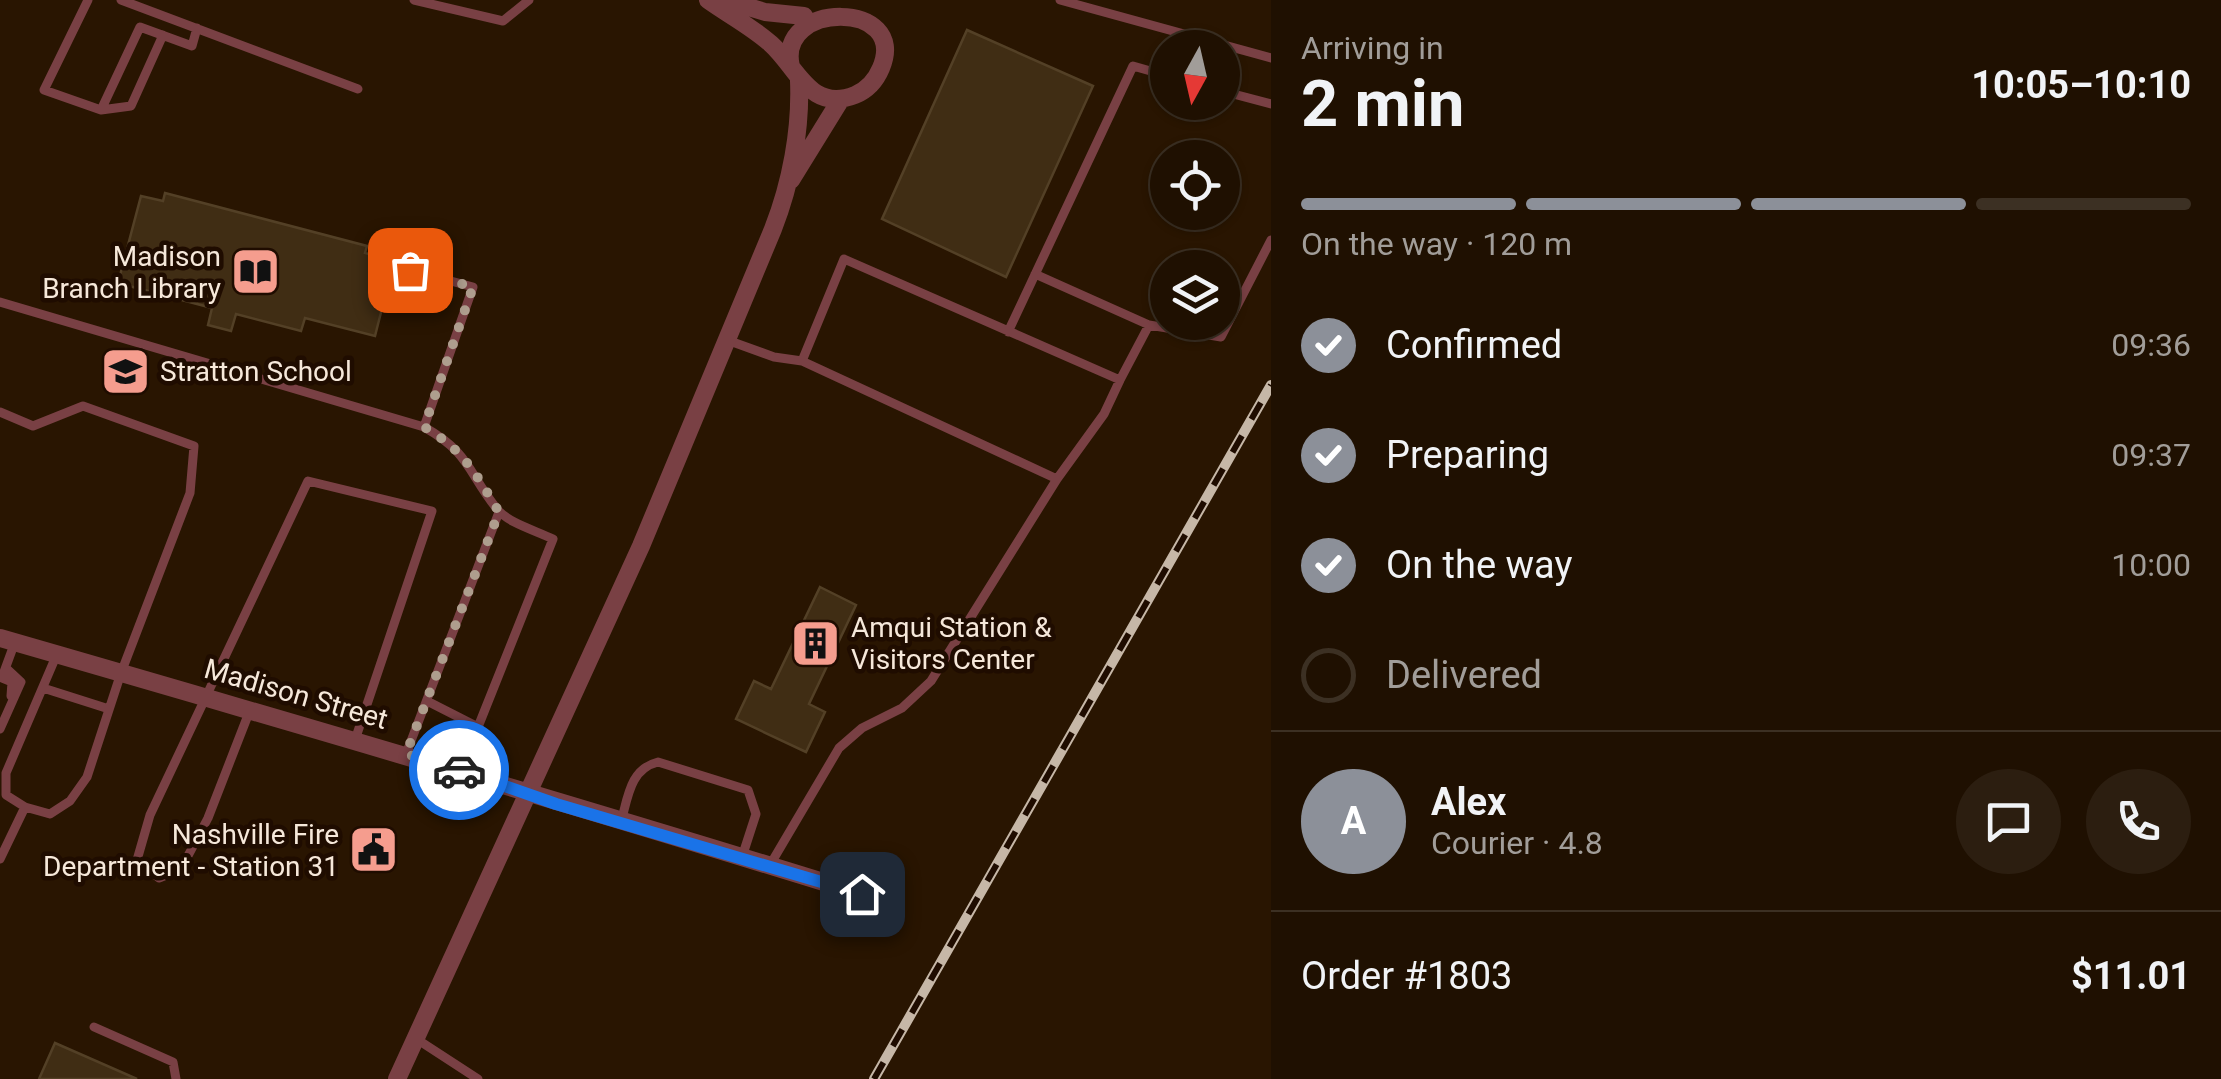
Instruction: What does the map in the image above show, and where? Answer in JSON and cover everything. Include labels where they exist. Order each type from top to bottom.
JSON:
[{"type":"street","points":[[708,0],[766,40],[810,92],[841,99]]},
{"type":"street","points":[[724,0],[765,12],[804,16]]},
{"type":"street","points":[[397,1079],[641,546],[788,185],[841,99],[869,86],[879,73],[884,43],[876,18],[856,7],[827,2],[804,16],[790,35],[798,121],[788,185]]},
{"type":"street","name":"Madison Street","points":[[7,640],[406,754],[862,894]]},
{"type":"lane","points":[[88,0],[44,90],[101,110],[132,106],[163,35]]},
{"type":"lane","points":[[121,0],[358,89]]},
{"type":"lane","points":[[414,0],[503,21],[529,0]]},
{"type":"lane","points":[[1060,0],[1271,58]]},
{"type":"lane","points":[[101,110],[140,26],[192,46],[197,28]]},
{"type":"lane","points":[[1008,332],[1133,66],[1150,71]]},
{"type":"lane","points":[[1240,96],[1271,104]]},
{"type":"lane","points":[[1034,274],[1149,326],[1221,337],[1271,240]]},
{"type":"lane","points":[[802,360],[844,259],[1120,380]]},
{"type":"lane","points":[[410,270],[473,287],[424,427]]},
{"type":"lane","points":[[0,302],[424,427],[451,442],[469,462],[499,512],[553,539],[478,727],[427,700]]},
{"type":"lane","points":[[770,866],[839,748],[862,728],[902,708],[932,681],[1057,479],[1104,414],[1149,326]]},
{"type":"lane","points":[[727,340],[774,356],[802,360],[1057,479]]},
{"type":"lane","points":[[0,412],[33,426],[84,406],[194,446],[190,492],[121,673],[87,778],[70,801],[50,814],[25,807],[6,795],[6,773],[57,654]]},
{"type":"lane","points":[[250,710],[208,818],[181,869],[160,878],[138,860],[150,815],[308,481],[432,512],[355,740]]},
{"type":"lane","points":[[406,754],[499,512]]},
{"type":"lane","points":[[2,674],[7,640]]},
{"type":"lane","points":[[0,721],[12,682],[2,674]]},
{"type":"lane","points":[[0,728],[21,682],[2,674]]},
{"type":"lane","points":[[43,688],[110,709]]},
{"type":"lane","points":[[621,822],[636,774],[644,766],[658,762],[748,790],[756,814],[742,856]]},
{"type":"lane","points":[[0,859],[25,807]]},
{"type":"lane","points":[[94,1027],[173,1062],[176,1079]]},
{"type":"lane","points":[[415,1038],[478,1079]]},
{"type":"building","points":[[967,30],[1093,86],[1006,277],[882,219]]},
{"type":"building","name":"Madison Branch Library","points":[[165,193],[367,246],[365,253],[394,261],[375,336],[305,318],[301,331],[236,314],[231,331],[208,325],[212,308],[118,283],[141,196],[163,201]]},
{"type":"building","name":"Amqui Station & Visitors Center","points":[[820,587],[856,605],[809,704],[825,712],[806,752],[736,719],[754,681],[771,689]]},
{"type":"building","points":[[55,1043],[137,1079],[39,1079]]},
{"type":"railway","points":[[874,1079],[1271,385]]},
{"type":"way so far","points":[[410,270],[473,287],[424,427],[451,442],[469,462],[499,512],[406,754],[459,770]]},
{"type":"place","name":"Madison Branch Library","points":[[256,272]]},
{"type":"place","name":"Stratton School","points":[[125,371]]},
{"type":"place","name":"Amqui Station & Visitors Center","points":[[816,643]]},
{"type":"place","name":"Nashville Fire Department - Station 31","points":[[374,850]]},
{"type":"route","points":[[459,770],[556,804],[862,894]]}]
